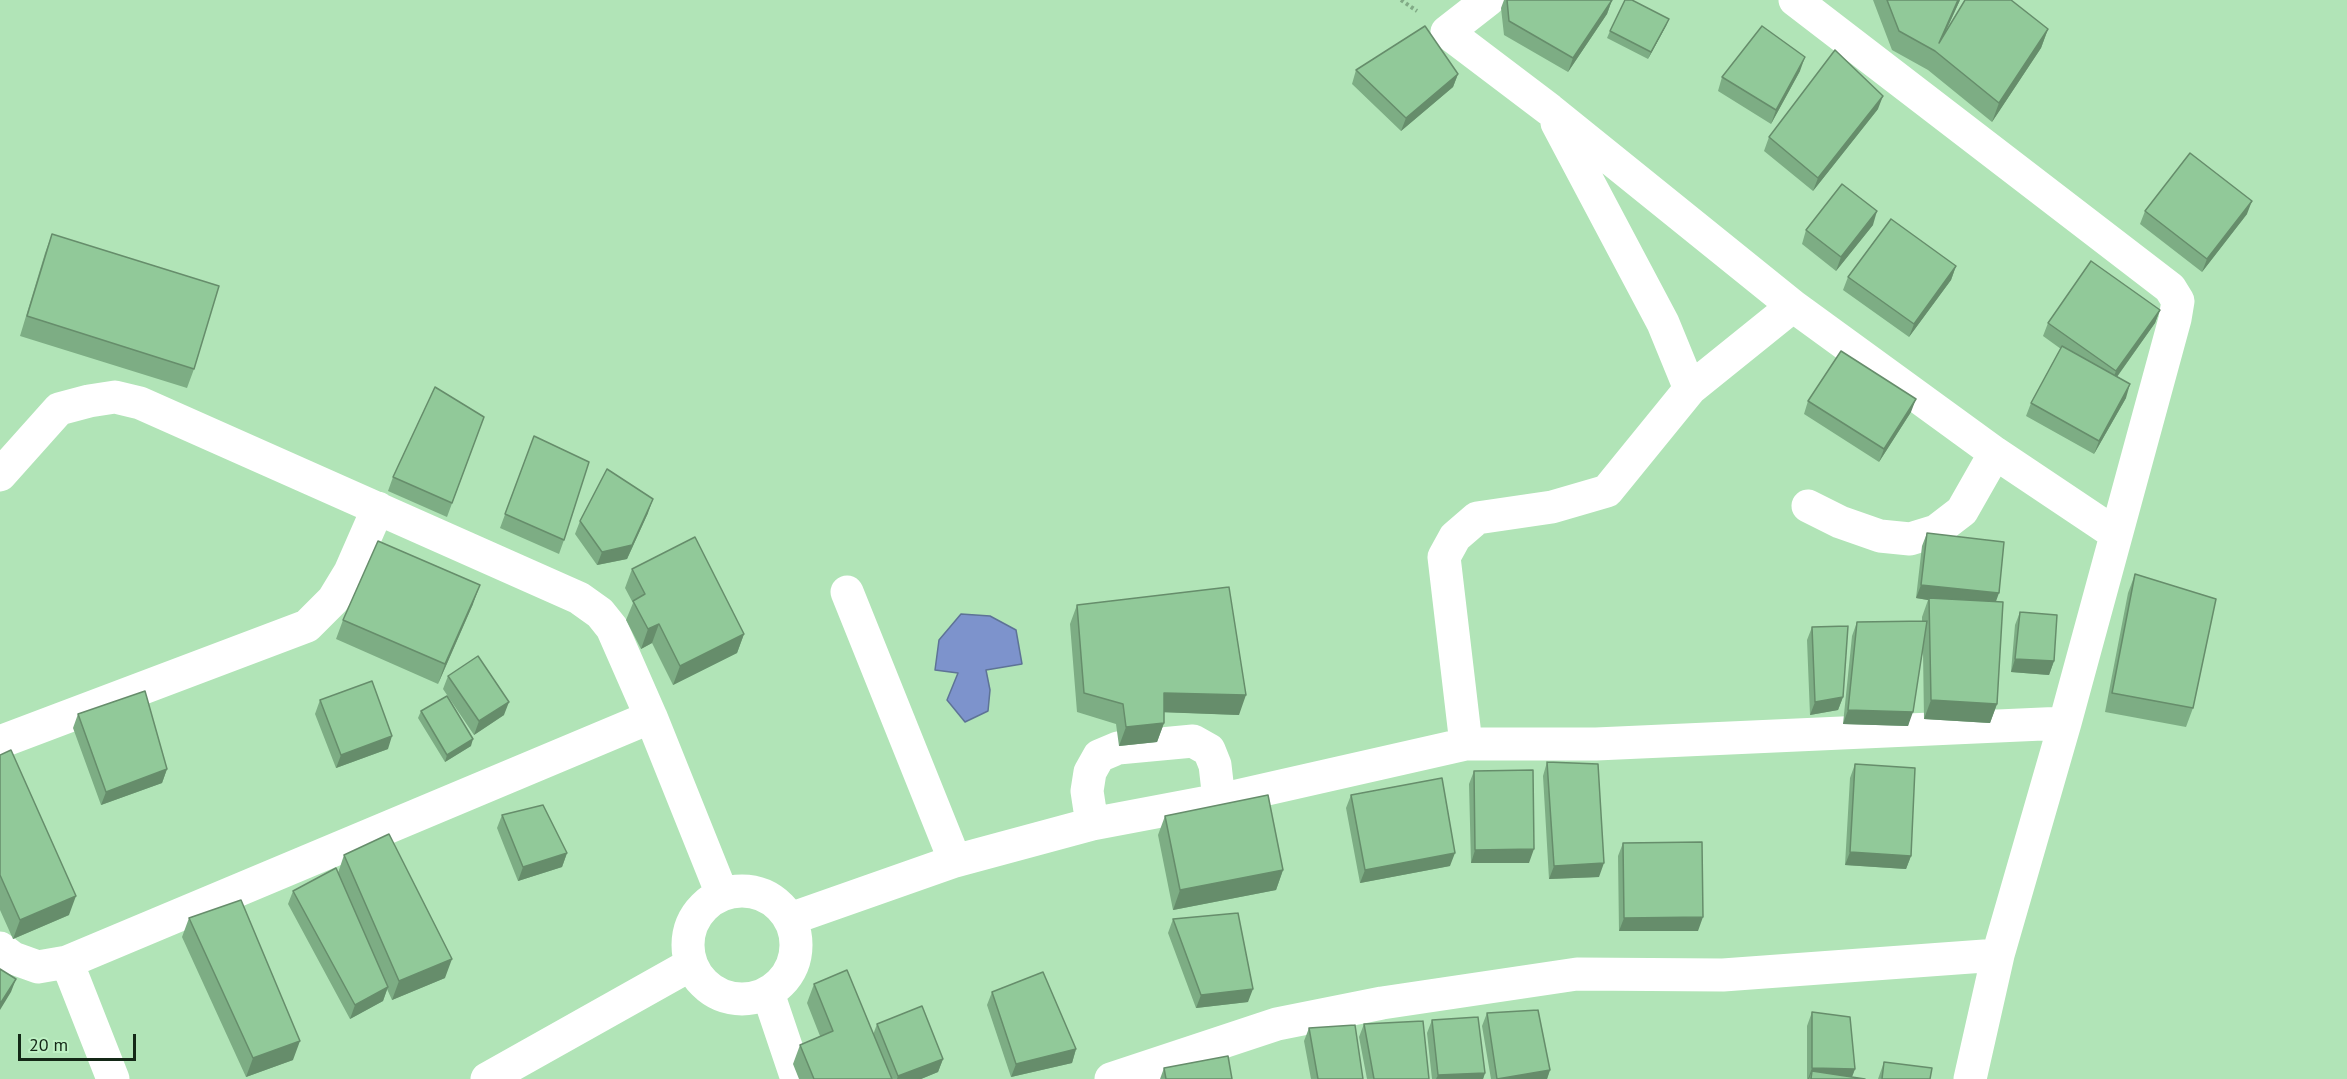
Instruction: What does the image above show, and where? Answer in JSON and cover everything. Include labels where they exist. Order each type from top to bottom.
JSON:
[{"type":"street","points":[[1488,0],[1447,32],[1550,110],[1793,306],[1995,453],[2115,534]]},
{"type":"street","points":[[1795,0],[2170,288],[2178,302],[2065,723],[1998,955],[1970,1079]]},
{"type":"street","points":[[1550,110],[1663,323],[1690,389]]},
{"type":"street","points":[[1466,744],[1444,557],[1455,537],[1477,518],[1552,507],[1607,491],[1690,389],[1793,306]]},
{"type":"street","points":[[0,475],[59,409],[115,397],[140,403],[579,598],[600,613],[612,628],[651,717],[722,894]]},
{"type":"street","points":[[1808,506],[1840,522],[1880,536],[1910,539],[1936,531],[1962,511],[1995,453]]},
{"type":"street","points":[[0,742],[307,626],[333,600],[350,572],[378,508]]},
{"type":"street","points":[[847,592],[955,861]]},
{"type":"street","points":[[0,948],[13,958],[38,966],[67,962],[651,717]]},
{"type":"street","points":[[790,919],[955,861],[1092,824],[1219,801],[1466,744],[1596,744],[2065,723]]},
{"type":"street","points":[[1092,824],[1087,790],[1090,772],[1099,756],[1118,748],[1192,741],[1209,750],[1215,765],[1219,801]]},
{"type":"street","points":[[742,890],[760,893],[784,908],[790,919],[795,929],[797,948],[793,966],[783,982],[768,993],[750,999],[732,998],[714,992],[700,979],[690,965],[687,946],[690,929],[698,913],[710,900],[722,894],[742,890]]},
{"type":"street","points":[[1112,1079],[1277,1024],[1382,1003],[1577,974],[1723,975],[1998,955]]},
{"type":"street","points":[[67,962],[113,1079]]},
{"type":"street","points":[[487,1079],[690,965]]},
{"type":"street","points":[[768,993],[797,1079]]},
{"type":"water","points":[[961,614],[990,616],[1016,630],[1022,664],[986,670],[990,690],[988,711],[965,722],[947,700],[958,673],[935,670],[939,640]]},
{"type":"building","points":[[1507,0],[1612,0],[1573,58],[1509,21]]},
{"type":"building","points":[[1625,0],[1632,0],[1669,19],[1651,52],[1610,31]]},
{"type":"building","points":[[1887,0],[1958,0],[1939,43],[1965,0],[2011,0],[2048,29],[1999,103],[1935,51],[1899,31]]},
{"type":"building","points":[[1425,26],[1458,74],[1406,118],[1356,70]]},
{"type":"building","points":[[1762,26],[1805,57],[1776,110],[1722,77]]},
{"type":"building","points":[[1835,50],[1883,96],[1818,178],[1769,137]]},
{"type":"building","points":[[2190,153],[2252,201],[2207,259],[2145,211]]},
{"type":"building","points":[[1842,184],[1877,211],[1841,257],[1806,230]]},
{"type":"building","points":[[1891,219],[1956,266],[1914,324],[1848,277]]},
{"type":"building","points":[[52,234],[219,286],[194,369],[27,316]]},
{"type":"building","points":[[2091,261],[2160,310],[2116,371],[2048,323]]},
{"type":"building","points":[[2062,346],[2130,384],[2099,441],[2031,403]]},
{"type":"building","points":[[1841,351],[1916,399],[1884,449],[1808,401]]},
{"type":"building","points":[[435,387],[484,417],[452,503],[393,477]]},
{"type":"building","points":[[534,436],[589,462],[564,540],[505,514]]},
{"type":"building","points":[[607,469],[653,499],[632,545],[602,552],[580,521]]},
{"type":"building","points":[[1927,533],[2004,542],[1999,593],[1921,585]]},
{"type":"building","points":[[695,537],[744,634],[680,666],[659,624],[648,629],[633,601],[645,594],[632,569]]},
{"type":"building","points":[[378,541],[480,585],[445,664],[343,620]]},
{"type":"building","points":[[2135,574],[2216,599],[2193,708],[2112,693]]},
{"type":"building","points":[[1229,587],[1246,695],[1164,693],[1164,723],[1126,727],[1123,704],[1084,693],[1077,605]]},
{"type":"building","points":[[1929,598],[2003,602],[1997,704],[1931,700]]},
{"type":"building","points":[[2020,612],[2057,615],[2054,661],[2015,659]]},
{"type":"building","points":[[1927,621],[1913,712],[1848,710],[1857,622]]},
{"type":"building","points":[[1848,626],[1843,697],[1815,702],[1812,627]]},
{"type":"building","points":[[478,656],[509,702],[479,721],[448,676]]},
{"type":"building","points":[[372,681],[392,736],[341,755],[320,700]]},
{"type":"building","points":[[145,691],[167,769],[106,792],[78,714]]},
{"type":"building","points":[[447,696],[473,739],[447,755],[421,711]]},
{"type":"building","points":[[11,750],[76,896],[20,920],[0,875],[0,755]]},
{"type":"building","points":[[1547,762],[1598,764],[1604,863],[1554,866]]},
{"type":"building","points":[[1855,764],[1915,768],[1911,856],[1850,852]]},
{"type":"building","points":[[1533,770],[1534,849],[1475,850],[1474,771]]},
{"type":"building","points":[[1442,778],[1455,853],[1365,870],[1351,795]]},
{"type":"building","points":[[1268,795],[1283,870],[1180,890],[1165,816]]},
{"type":"building","points":[[543,805],[567,853],[523,867],[502,815]]},
{"type":"building","points":[[389,834],[452,959],[399,981],[344,855]]},
{"type":"building","points":[[1702,842],[1703,917],[1624,918],[1623,843]]},
{"type":"building","points":[[336,868],[388,987],[355,1005],[293,891]]},
{"type":"building","points":[[241,900],[300,1041],[253,1058],[189,918]]},
{"type":"building","points":[[1238,913],[1253,989],[1201,995],[1173,919]]},
{"type":"building","points":[[0,969],[16,979],[0,1004]]},
{"type":"building","points":[[847,970],[892,1079],[814,1079],[800,1045],[833,1031],[814,984]]},
{"type":"building","points":[[1043,972],[1076,1049],[1016,1064],[992,992]]},
{"type":"building","points":[[922,1006],[943,1059],[898,1076],[877,1024]]},
{"type":"building","points":[[1538,1010],[1550,1070],[1497,1079],[1487,1013]]},
{"type":"building","points":[[1812,1012],[1850,1017],[1855,1069],[1812,1068]]},
{"type":"building","points":[[1478,1017],[1485,1073],[1438,1075],[1432,1020]]},
{"type":"building","points":[[1423,1021],[1429,1079],[1374,1079],[1364,1024]]},
{"type":"building","points":[[1355,1025],[1363,1079],[1318,1079],[1309,1028]]},
{"type":"building","points":[[1228,1056],[1232,1079],[1166,1079],[1164,1068]]},
{"type":"building","points":[[1884,1062],[1932,1068],[1930,1079],[1882,1079]]},
{"type":"building","points":[[1812,1071],[1865,1079],[1811,1079]]}]
